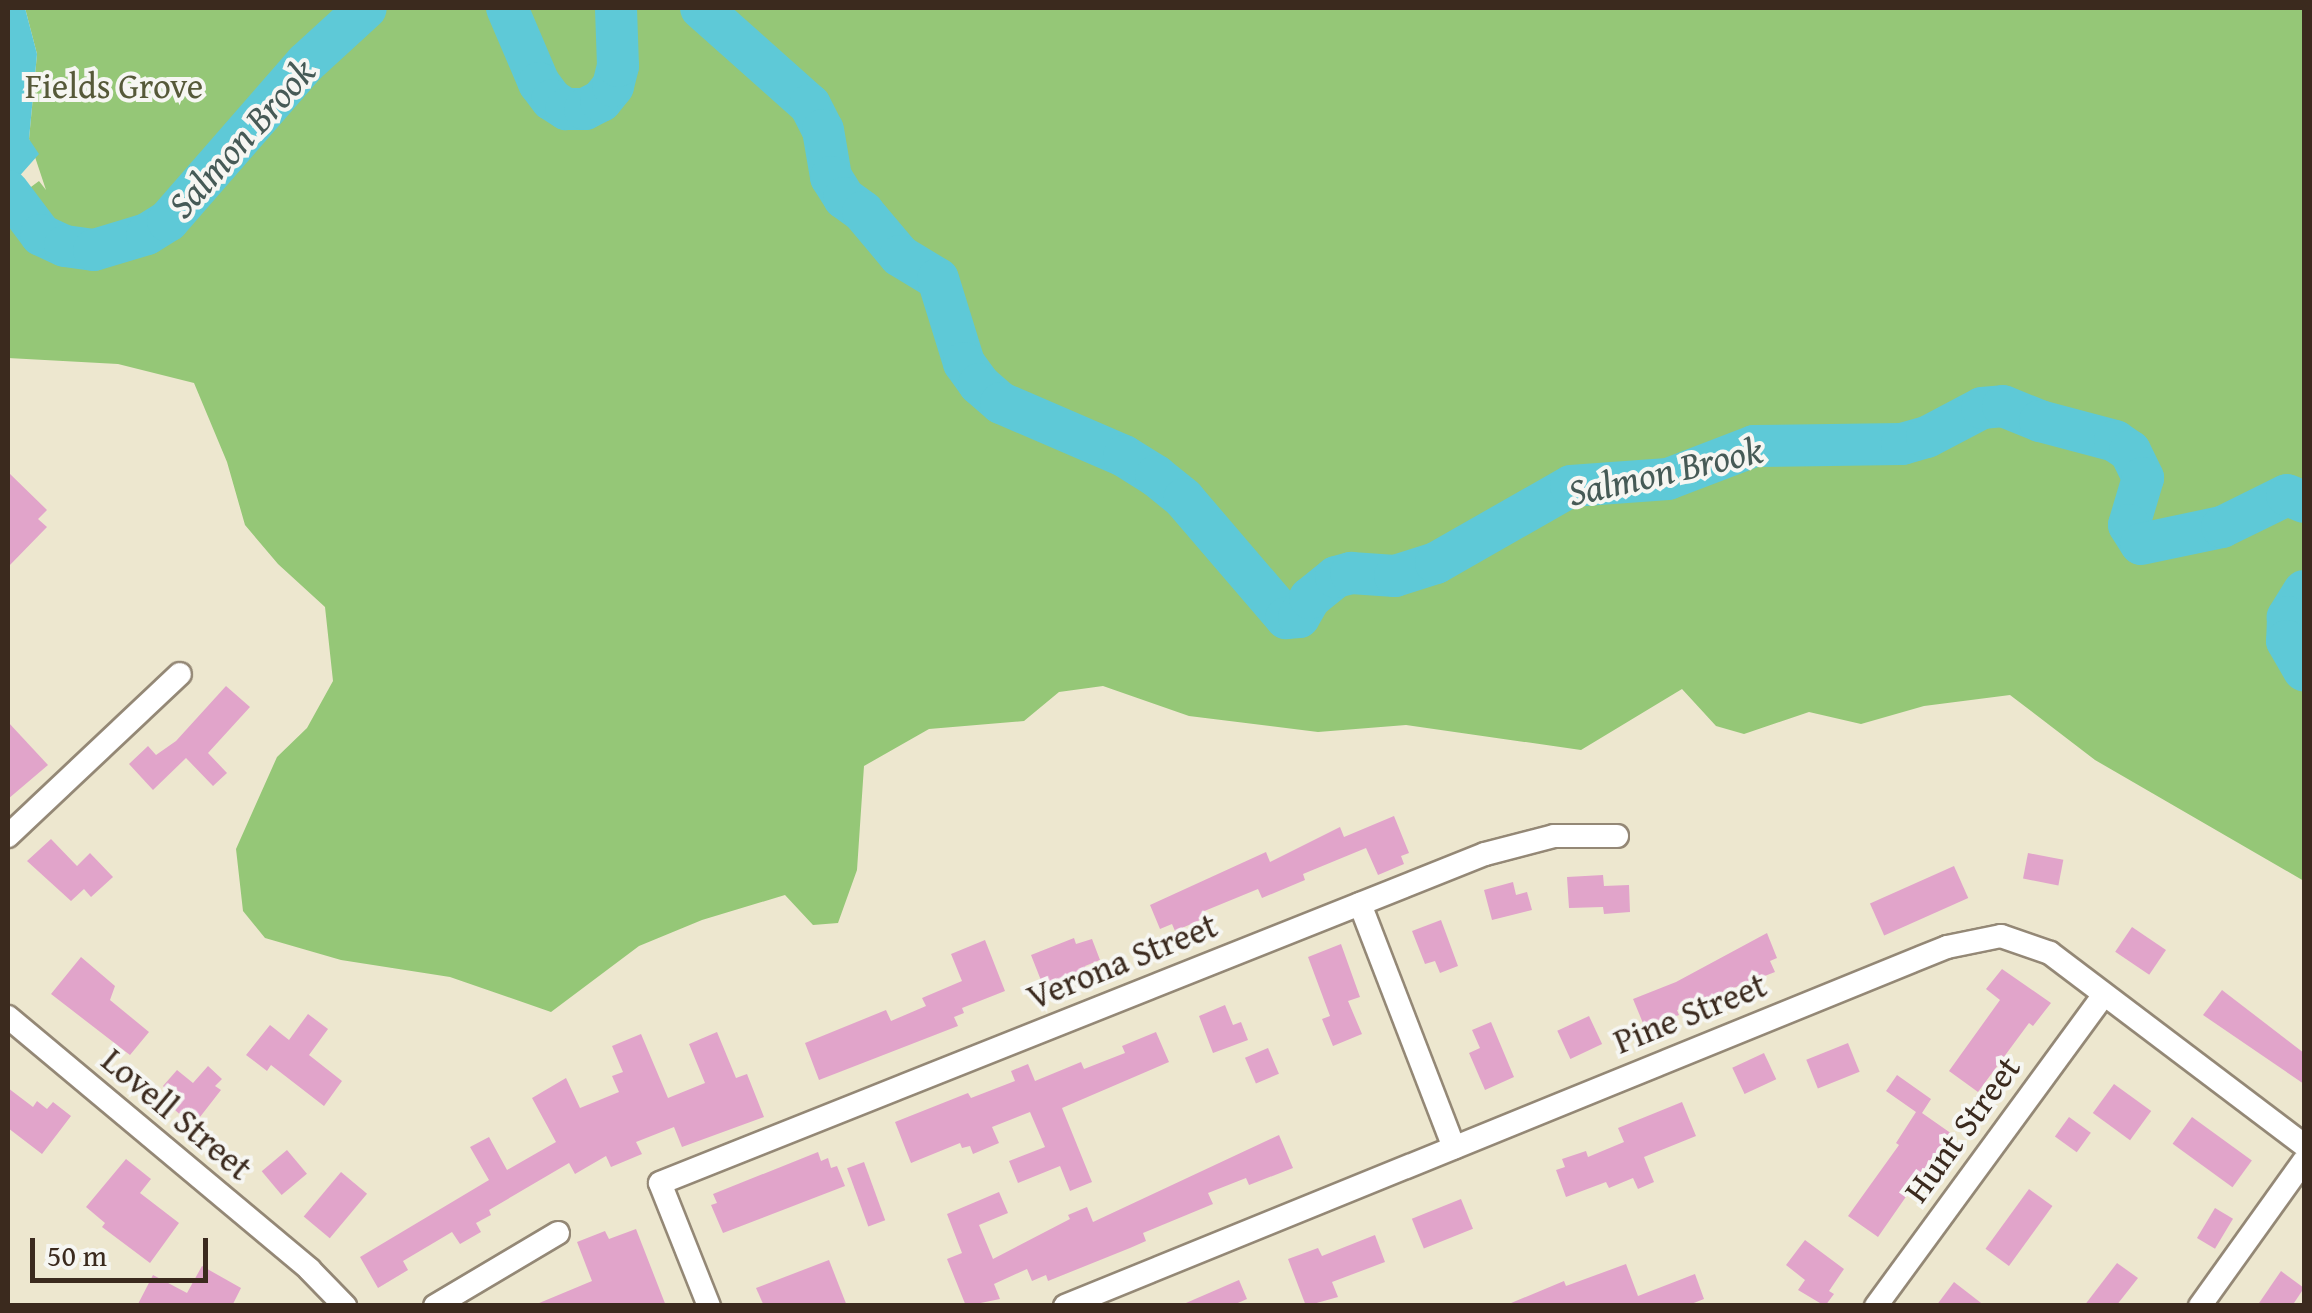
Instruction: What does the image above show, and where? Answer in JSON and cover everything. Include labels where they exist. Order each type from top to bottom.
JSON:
[{"type":"street","points":[[8,836],[180,674]]},
{"type":"street","name":"Verona Street","points":[[709,1306],[660,1183],[1519,843],[1554,836],[1617,836]]},
{"type":"street","points":[[1360,904],[1454,1147]]},
{"type":"street","name":"Pine Street","points":[[1066,1306],[1929,954],[2000,936],[2026,941],[2050,953],[2304,1145]]},
{"type":"street","name":"Hunt Street","points":[[1876,1306],[2104,994]]},
{"type":"street","name":"Lovell Street","points":[[8,1018],[309,1269],[345,1306]]},
{"type":"street","points":[[2200,1306],[2304,1161]]},
{"type":"street","points":[[434,1306],[558,1232]]},
{"type":"green space","name":"Fields Grove","points":[[25,8],[2304,8],[2304,881],[2095,760],[2010,695],[1924,706],[1861,724],[1809,712],[1744,734],[1716,726],[1682,689],[1581,750],[1406,725],[1318,732],[1189,716],[1103,686],[1059,692],[1024,721],[929,729],[864,766],[857,870],[838,923],[813,925],[785,895],[702,920],[639,946],[551,1012],[450,977],[341,960],[265,938],[243,911],[236,849],[277,757],[307,728],[333,681],[325,607],[278,564],[245,525],[227,462],[194,383],[118,364],[8,358],[8,204],[39,181],[46,190],[29,139],[37,54]]},
{"type":"water","points":[[8,8],[25,8],[37,54],[29,139],[39,154],[8,189]]},
{"type":"building","points":[[8,472],[47,510],[38,519],[47,527],[8,567]]},
{"type":"building","points":[[226,686],[250,707],[208,753],[227,773],[213,786],[186,758],[153,790],[129,764],[148,746],[156,755],[176,741]]},
{"type":"building","points":[[8,722],[48,765],[8,799]]},
{"type":"building","points":[[1394,816],[1409,853],[1401,856],[1404,864],[1378,875],[1366,848],[1303,874],[1305,880],[1262,898],[1258,889],[1202,912],[1205,918],[1175,931],[1172,924],[1160,929],[1150,905],[1266,852],[1270,862],[1340,827],[1344,837]]},
{"type":"building","points":[[51,839],[77,866],[90,853],[113,877],[91,897],[84,889],[71,901],[27,861]]},
{"type":"building","points":[[2028,853],[2063,860],[2058,885],[2023,879]]},
{"type":"building","points":[[1954,866],[1968,898],[1884,935],[1870,903]]},
{"type":"building","points":[[1603,875],[1604,886],[1629,885],[1630,912],[1604,914],[1603,907],[1569,908],[1567,877]]},
{"type":"building","points":[[1513,882],[1516,895],[1527,892],[1532,910],[1492,920],[1484,890]]},
{"type":"building","points":[[1441,920],[1458,966],[1440,973],[1435,961],[1425,964],[1412,931]]},
{"type":"building","points":[[2132,927],[2166,950],[2149,975],[2115,952]]},
{"type":"building","points":[[1767,933],[1777,958],[1770,961],[1775,972],[1677,1010],[1679,1015],[1645,1028],[1633,999],[1676,982]]},
{"type":"building","points":[[1074,938],[1076,944],[1092,939],[1100,960],[1085,966],[1087,971],[1044,988],[1031,955]]},
{"type":"building","points":[[985,940],[1005,991],[962,1008],[964,1013],[954,1017],[958,1026],[819,1080],[805,1043],[886,1010],[891,1021],[926,1006],[922,998],[962,981],[951,954]]},
{"type":"building","points":[[1341,944],[1360,997],[1348,1001],[1362,1034],[1333,1046],[1322,1019],[1330,1016],[1308,957]]},
{"type":"building","points":[[81,957],[115,986],[110,1000],[149,1032],[130,1055],[51,994]]},
{"type":"building","points":[[2002,969],[2051,1003],[2033,1026],[2029,1023],[1978,1092],[1949,1071],[2000,1000],[1986,989]]},
{"type":"building","points":[[2222,990],[2304,1053],[2304,1084],[2203,1015]]},
{"type":"building","points":[[1225,1005],[1233,1025],[1241,1022],[1248,1040],[1213,1053],[1199,1016]]},
{"type":"building","points":[[308,1014],[328,1029],[309,1055],[342,1081],[324,1106],[271,1065],[267,1071],[246,1055],[270,1025],[289,1040]]},
{"type":"building","points":[[1589,1016],[1602,1044],[1570,1059],[1557,1031]]},
{"type":"building","points":[[1491,1022],[1514,1077],[1485,1090],[1469,1053],[1480,1048],[1472,1030]]},
{"type":"building","points":[[717,1032],[736,1078],[747,1074],[764,1117],[682,1147],[674,1127],[636,1142],[642,1154],[611,1167],[606,1156],[575,1174],[569,1163],[489,1210],[491,1215],[476,1223],[481,1232],[460,1244],[452,1232],[403,1261],[408,1270],[378,1288],[360,1257],[489,1180],[470,1147],[489,1137],[507,1170],[556,1142],[532,1098],[566,1078],[580,1108],[619,1092],[612,1076],[623,1072],[612,1046],[641,1034],[668,1098],[705,1083],[689,1044]]},
{"type":"building","points":[[1156,1032],[1169,1062],[1062,1108],[1092,1182],[1070,1191],[1060,1166],[1018,1183],[1009,1161],[1045,1147],[1030,1112],[992,1127],[999,1143],[973,1154],[970,1146],[962,1148],[960,1143],[911,1163],[895,1122],[968,1093],[971,1098],[1015,1081],[1011,1071],[1028,1064],[1035,1081],[1081,1062],[1084,1069],[1125,1053],[1122,1046]]},
{"type":"building","points":[[1848,1043],[1860,1072],[1818,1089],[1806,1060]]},
{"type":"building","points":[[1268,1048],[1279,1074],[1256,1084],[1245,1058]]},
{"type":"building","points":[[1764,1053],[1776,1079],[1745,1094],[1732,1068]]},
{"type":"building","points":[[208,1066],[222,1079],[215,1086],[221,1090],[193,1126],[175,1110],[181,1103],[163,1086],[177,1070],[193,1083]]},
{"type":"building","points":[[1897,1075],[1931,1099],[1922,1113],[1952,1134],[1934,1169],[1928,1165],[1878,1237],[1848,1216],[1899,1145],[1896,1143],[1916,1112],[1886,1091]]},
{"type":"building","points":[[2114,1084],[2151,1111],[2130,1140],[2093,1113]]},
{"type":"building","points":[[8,1088],[33,1107],[37,1101],[47,1109],[53,1102],[71,1116],[42,1154],[8,1128]]},
{"type":"building","points":[[1682,1102],[1696,1136],[1644,1157],[1654,1182],[1638,1189],[1633,1178],[1609,1188],[1606,1182],[1566,1197],[1556,1170],[1565,1167],[1562,1159],[1586,1151],[1588,1157],[1624,1142],[1618,1128]]},
{"type":"building","points":[[2069,1117],[2091,1133],[2077,1152],[2055,1136]]},
{"type":"building","points":[[2192,1117],[2252,1160],[2232,1187],[2173,1144]]},
{"type":"building","points":[[1279,1135],[1293,1168],[1249,1185],[1246,1178],[1208,1193],[1213,1204],[1143,1233],[1146,1241],[1048,1281],[1046,1275],[1032,1281],[1027,1269],[994,1284],[1000,1299],[966,1306],[947,1259],[962,1253],[947,1214],[999,1192],[1008,1213],[979,1225],[993,1259],[1070,1219],[1068,1215],[1087,1207],[1093,1222]]},
{"type":"building","points":[[287,1150],[307,1174],[282,1195],[262,1171]]},
{"type":"building","points":[[818,1152],[821,1161],[828,1158],[831,1168],[837,1166],[845,1186],[723,1233],[711,1205],[717,1203],[713,1194]]},
{"type":"building","points":[[126,1159],[151,1179],[140,1193],[179,1223],[150,1263],[102,1227],[105,1223],[86,1207]]},
{"type":"building","points":[[864,1162],[885,1220],[868,1226],[847,1168]]},
{"type":"building","points":[[341,1172],[367,1194],[330,1238],[304,1216]]},
{"type":"building","points":[[2029,1189],[2052,1206],[2009,1266],[1986,1249]]},
{"type":"building","points":[[1461,1199],[1473,1229],[1424,1249],[1412,1219]]},
{"type":"building","points":[[2215,1208],[2233,1219],[2215,1249],[2197,1238]]},
{"type":"building","points":[[636,1229],[666,1306],[532,1306],[592,1281],[577,1242],[605,1231],[609,1239]]},
{"type":"building","points":[[1375,1235],[1385,1262],[1332,1282],[1338,1297],[1306,1306],[1288,1259],[1318,1248],[1322,1256]]},
{"type":"building","points":[[1805,1240],[1844,1269],[1829,1291],[1834,1294],[1825,1306],[1798,1290],[1805,1280],[1786,1265]]},
{"type":"building","points":[[829,1260],[847,1306],[764,1306],[756,1288]]},
{"type":"building","points":[[2117,1263],[2138,1278],[2116,1306],[2084,1306]]},
{"type":"building","points":[[1626,1264],[1638,1296],[1695,1274],[1704,1299],[1686,1306],[1504,1306],[1564,1281],[1566,1286]]},
{"type":"building","points":[[202,1266],[241,1288],[232,1306],[137,1306],[153,1275],[187,1293]]},
{"type":"building","points":[[2281,1271],[2304,1288],[2292,1306],[2257,1306]]},
{"type":"building","points":[[1239,1280],[1247,1299],[1231,1306],[1179,1306]]},
{"type":"building","points":[[1954,1282],[1985,1306],[1936,1306]]},
{"type":"waterway","name":"Salmon Brook","points":[[8,191],[41,235],[65,246],[94,250],[147,234],[168,221],[306,63],[366,8]]},
{"type":"waterway","name":"Salmon Brook","points":[[507,8],[539,83],[552,100],[566,109],[585,109],[601,101],[613,86],[618,66],[616,8]]},
{"type":"waterway","name":"Salmon Brook","points":[[701,8],[810,105],[823,130],[831,177],[844,198],[863,212],[900,256],[938,279],[964,363],[979,384],[1001,403],[1124,456],[1156,476],[1184,499],[1286,618],[1299,617],[1310,598],[1336,577],[1351,573],[1395,576],[1436,563],[1571,486],[1668,479],[1754,446],[1902,444],[1927,437],[1982,408],[2003,406],[2040,421],[2115,441],[2130,451],[2143,478],[2129,525],[2141,544],[2222,527],[2287,495],[2304,502]]},
{"type":"waterway","name":"Salmon Brook","points":[[2304,591],[2288,617],[2287,641],[2304,671]]}]
